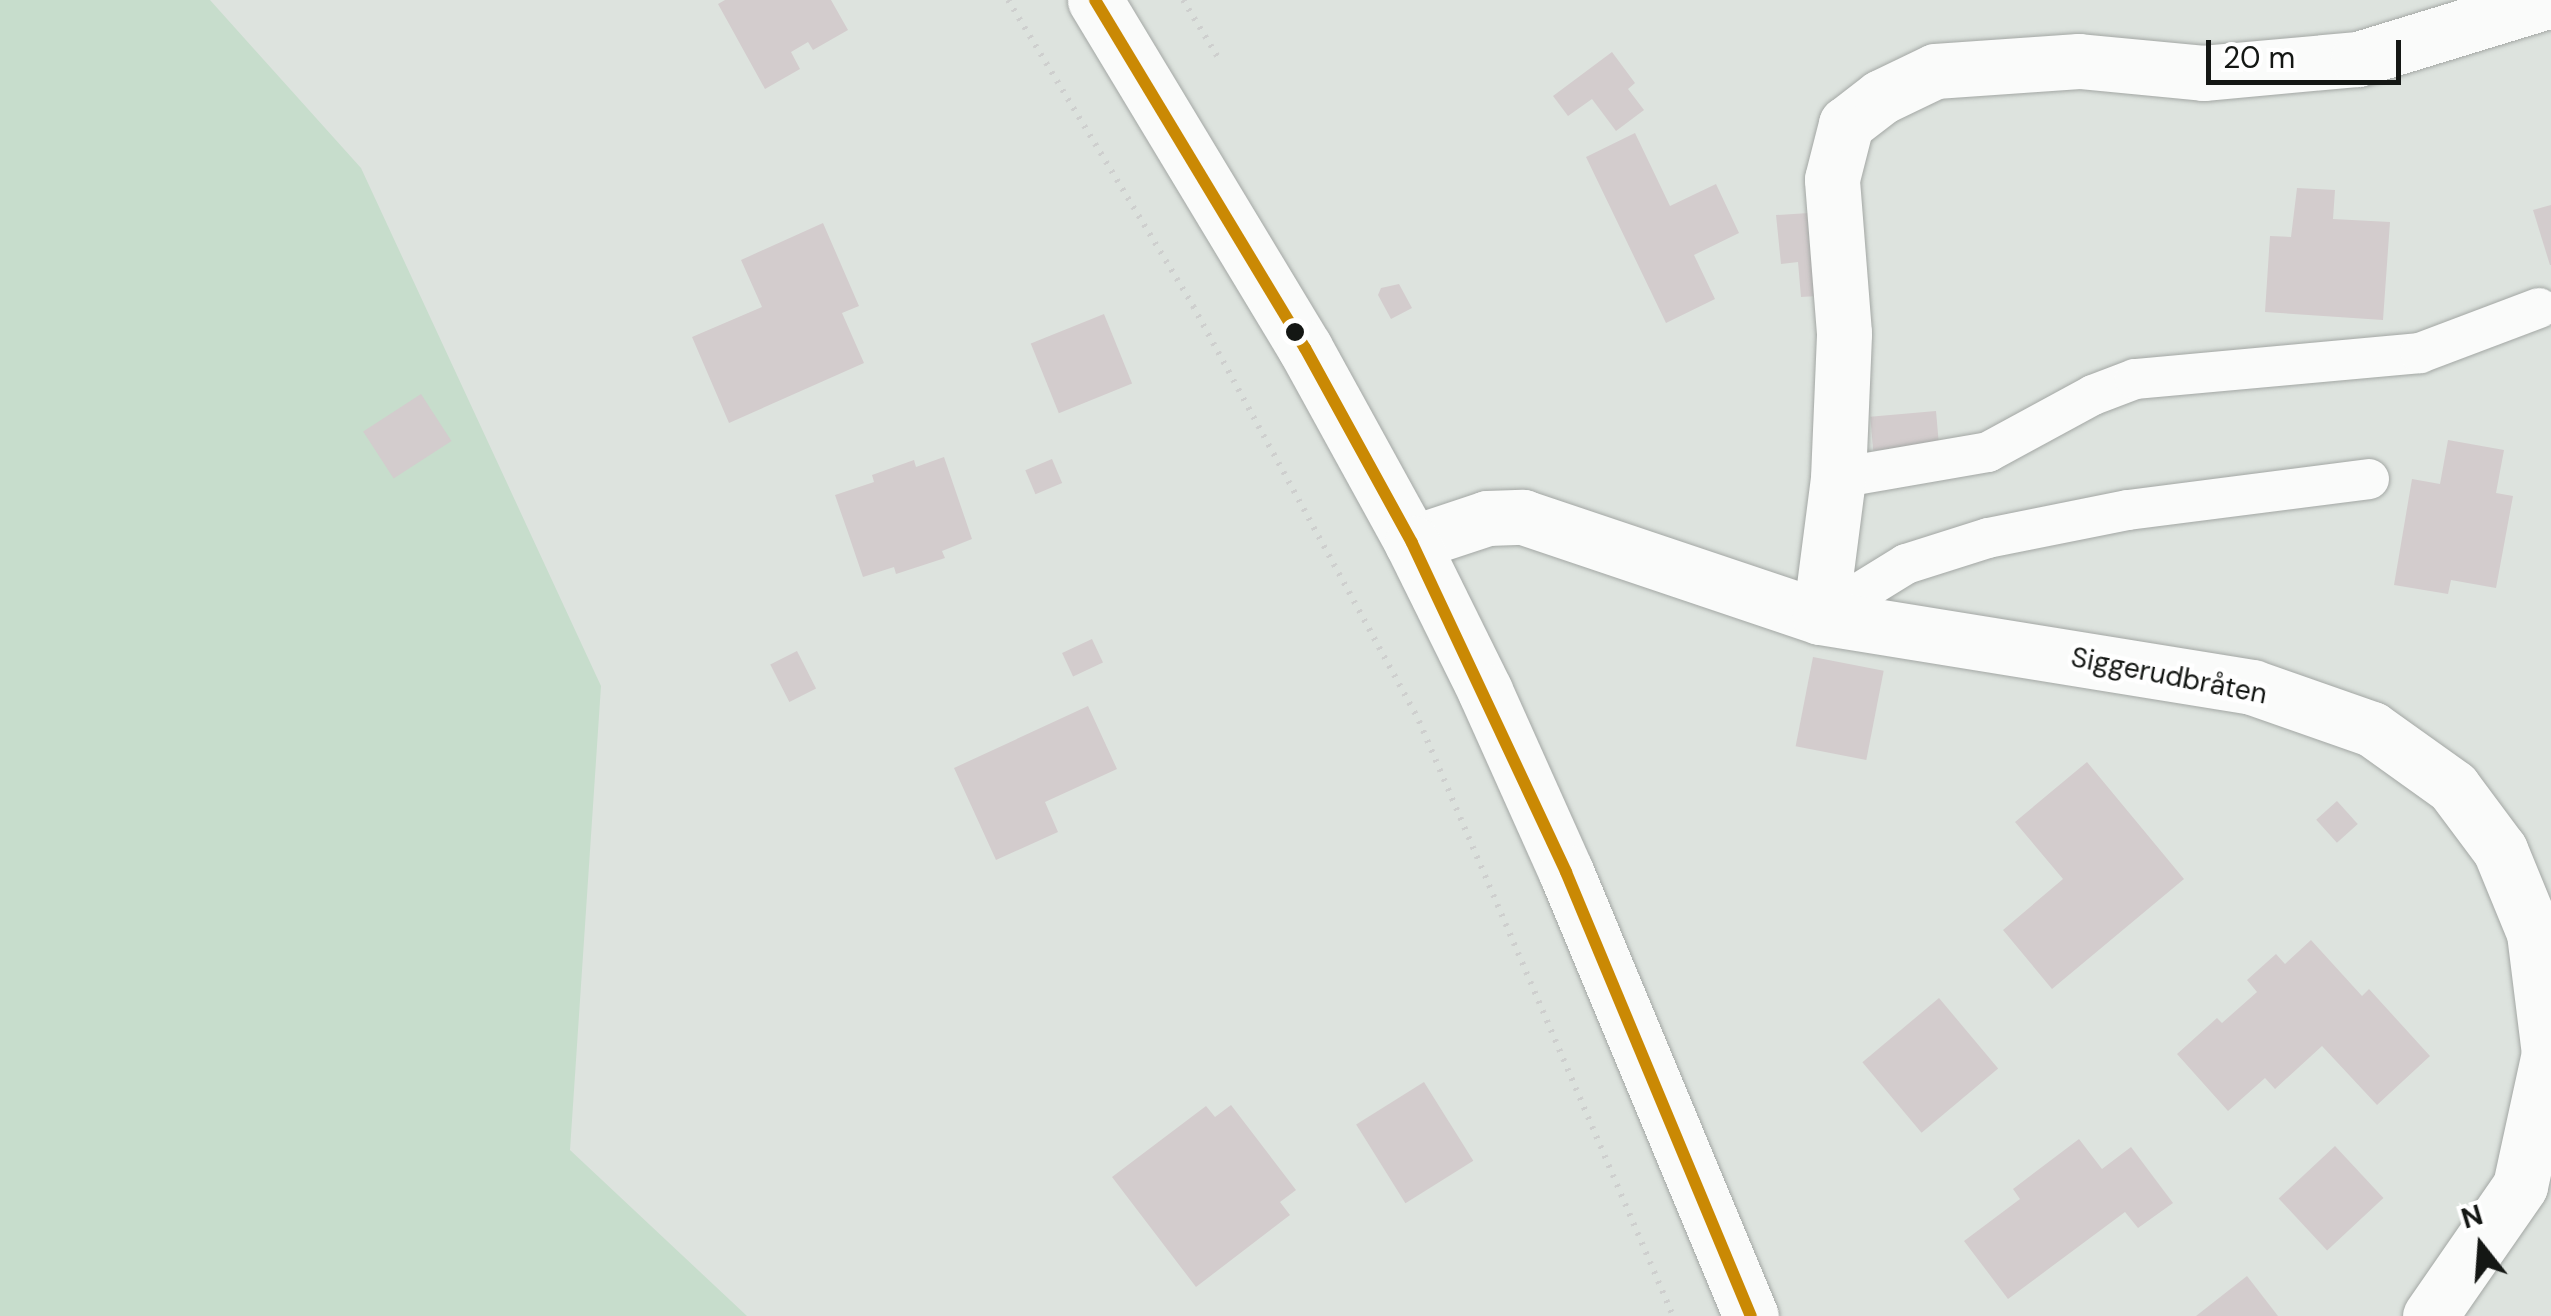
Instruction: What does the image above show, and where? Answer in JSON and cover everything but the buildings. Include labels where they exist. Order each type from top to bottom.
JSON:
[{"type":"street","points":[[1095,0],[1305,348],[1412,543],[1485,691],[1558,854],[1751,1316]]},
{"type":"street","points":[[1820,617],[1838,478],[1844,333],[1832,179],[1846,124],[1881,97],[1934,71],[2079,61],[2203,74],[2358,59],[2551,0]]},
{"type":"street","name":"Siggerudbråten","points":[[1412,543],[1488,518],[1523,517],[1820,617],[2252,688],[2372,729],[2453,787],[2500,850],[2534,933],[2550,1052],[2520,1186],[2430,1316]]},
{"type":"lane","points":[[1838,478],[1988,452],[2092,395],[2136,380],[2420,353],[2539,308]]},
{"type":"lane","points":[[1820,617],[1906,564],[1988,538],[2128,510],[2368,479]]},
{"type":"path","points":[[1008,0],[1193,306],[1419,722],[1673,1316]]},
{"type":"path","points":[[1183,0],[1219,59]]},
{"type":"green space","points":[[0,0],[210,0],[361,168],[601,686],[570,1150],[747,1316],[0,1316]]},
{"type":"transit line","points":[[1095,0],[1305,348],[1412,543],[1566,872],[1751,1316]]}]
